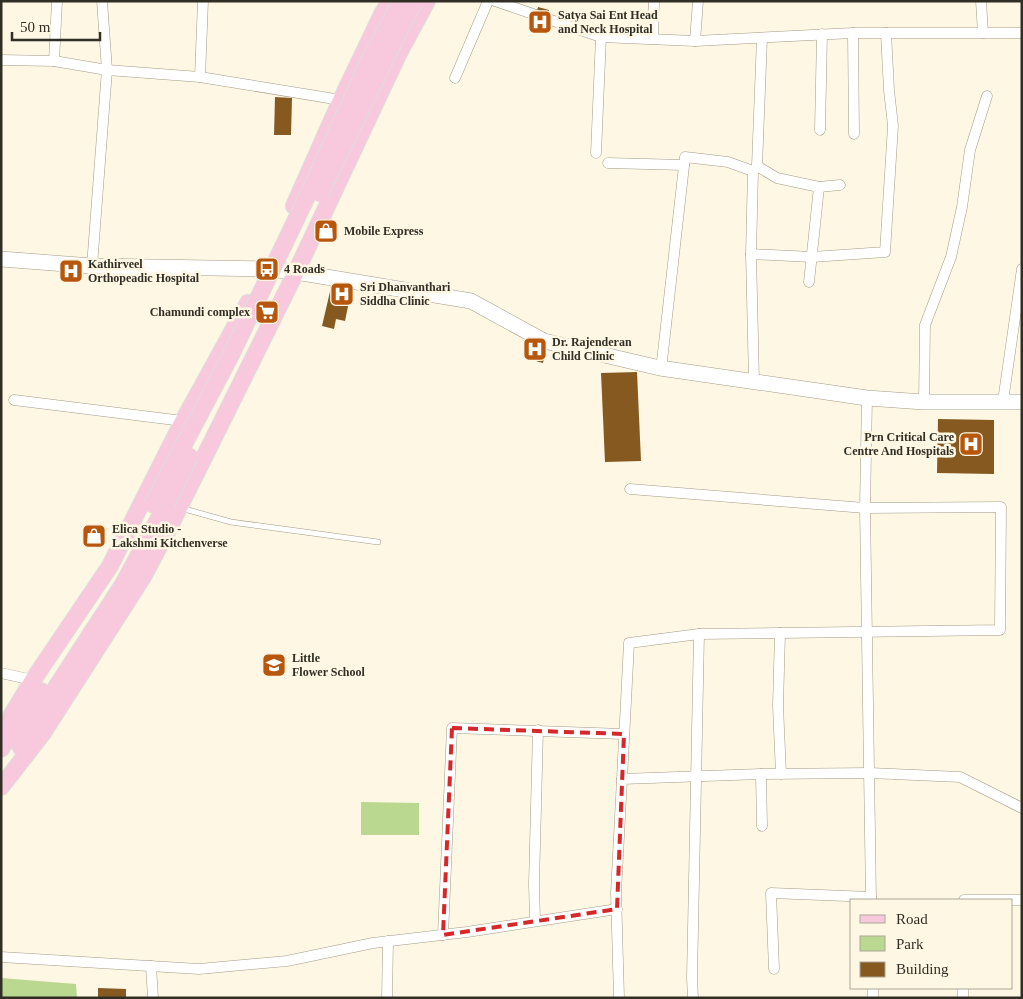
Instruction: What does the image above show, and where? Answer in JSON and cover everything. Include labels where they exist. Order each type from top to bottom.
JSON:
[{"type":"main road","points":[[1,734],[33,680],[110,566],[183,421],[267,269],[341,100],[390,1]]},
{"type":"main road","points":[[1,749],[31,706],[114,575],[152,505],[231,355],[315,180],[368,63],[401,1]]},
{"type":"main road","points":[[1,785],[42,709],[122,586],[144,548],[415,1]]},
{"type":"main road","points":[[1,785],[43,733],[143,577],[296,272],[399,52],[427,1]]},
{"type":"street","points":[[54,61],[57,1]]},
{"type":"street","points":[[92,266],[107,70],[102,1]]},
{"type":"street","points":[[200,77],[203,1]]},
{"type":"street","points":[[454,78],[488,1]]},
{"type":"street","points":[[495,1],[601,37],[695,41],[854,33],[1022,33]]},
{"type":"street","points":[[653,39],[654,1]]},
{"type":"street","points":[[695,41],[698,1]]},
{"type":"street","points":[[981,1],[983,33]]},
{"type":"street","points":[[854,33],[854,134]]},
{"type":"street","points":[[751,254],[812,257],[885,252],[893,126],[888,90],[886,33]]},
{"type":"street","points":[[820,130],[822,34]]},
{"type":"street","points":[[596,153],[601,37]]},
{"type":"street","points":[[754,380],[751,254],[762,38]]},
{"type":"street","points":[[1,60],[54,61],[107,70],[200,77],[341,100]]},
{"type":"street","points":[[924,402],[925,325],[951,257],[962,207],[970,150],[987,96]]},
{"type":"street","points":[[660,368],[685,157],[728,162],[755,168],[777,178],[819,187],[840,185]]},
{"type":"street","points":[[608,163],[684,165]]},
{"type":"street","points":[[809,282],[819,187]]},
{"type":"street","points":[[1,259],[92,266],[267,269],[296,272],[471,301],[544,341],[660,368],[754,380],[867,398],[924,402],[1022,402]]},
{"type":"street","points":[[1003,401],[1022,269]]},
{"type":"street","points":[[774,969],[771,893],[871,898],[865,508],[867,398]]},
{"type":"street","points":[[14,400],[183,421]]},
{"type":"street","points":[[619,998],[616,908],[629,643],[700,634],[1000,630],[1000,507],[865,508],[630,489]]},
{"type":"street","points":[[780,633],[778,706],[781,774]]},
{"type":"street","points":[[693,998],[700,634]]},
{"type":"street","points":[[1,673],[33,680]]},
{"type":"street","points":[[443,935],[452,728],[624,734]]},
{"type":"street","points":[[535,921],[534,884],[538,730]]},
{"type":"street","points":[[622,779],[761,774],[870,773],[960,777],[1022,808]]},
{"type":"street","points":[[761,774],[762,826]]},
{"type":"street","points":[[1,957],[199,969],[287,961],[388,941],[443,935],[616,908]]},
{"type":"street","points":[[387,998],[388,941]]},
{"type":"street","points":[[151,966],[153,998]]},
{"type":"lane","points":[[178,508],[231,522],[378,542]]},
{"type":"highlighted area","points":[[452,728],[624,734],[617,909],[443,935]]},
{"type":"green space","points":[[361,802],[419,803],[419,835],[361,835]]},
{"type":"green space","points":[[1,978],[76,984],[77,998],[1,998]]},
{"type":"building","points":[[538,7],[549,10],[543,30],[533,27]]},
{"type":"building","points":[[275,97],[292,98],[291,135],[274,135]]},
{"type":"building","points":[[66,266],[78,267],[77,279],[65,278]]},
{"type":"building","points":[[353,282],[345,321],[336,319],[334,329],[322,326],[332,283]]},
{"type":"building","points":[[529,341],[547,345],[543,363],[525,358]]},
{"type":"building","points":[[637,372],[641,461],[605,462],[601,373]]},
{"type":"building","points":[[938,419],[994,420],[994,474],[937,473]]},
{"type":"building","points":[[98,988],[126,989],[126,998],[98,998]]},
{"type":"place","name":"Satya Sai Ent Head and Neck Hospital","points":[[540,22]]},
{"type":"place","name":"Mobile Express","points":[[326,231]]},
{"type":"place","name":"4 Roads","points":[[267,269]]},
{"type":"place","name":"Kathirveel Orthopeadic Hospital","points":[[71,271]]},
{"type":"place","name":"Sri Dhanvanthari Siddha Clinic","points":[[342,294]]},
{"type":"place","name":"Chamundi complex","points":[[267,312]]},
{"type":"place","name":"Dr. Rajenderan Child Clinic","points":[[535,349]]},
{"type":"place","name":"Prn Critical Care Centre And Hospitals","points":[[971,444]]},
{"type":"place","name":"Elica Studio - Lakshmi Kitchenverse","points":[[94,536]]},
{"type":"place","name":"Little Flower School","points":[[274,665]]}]
